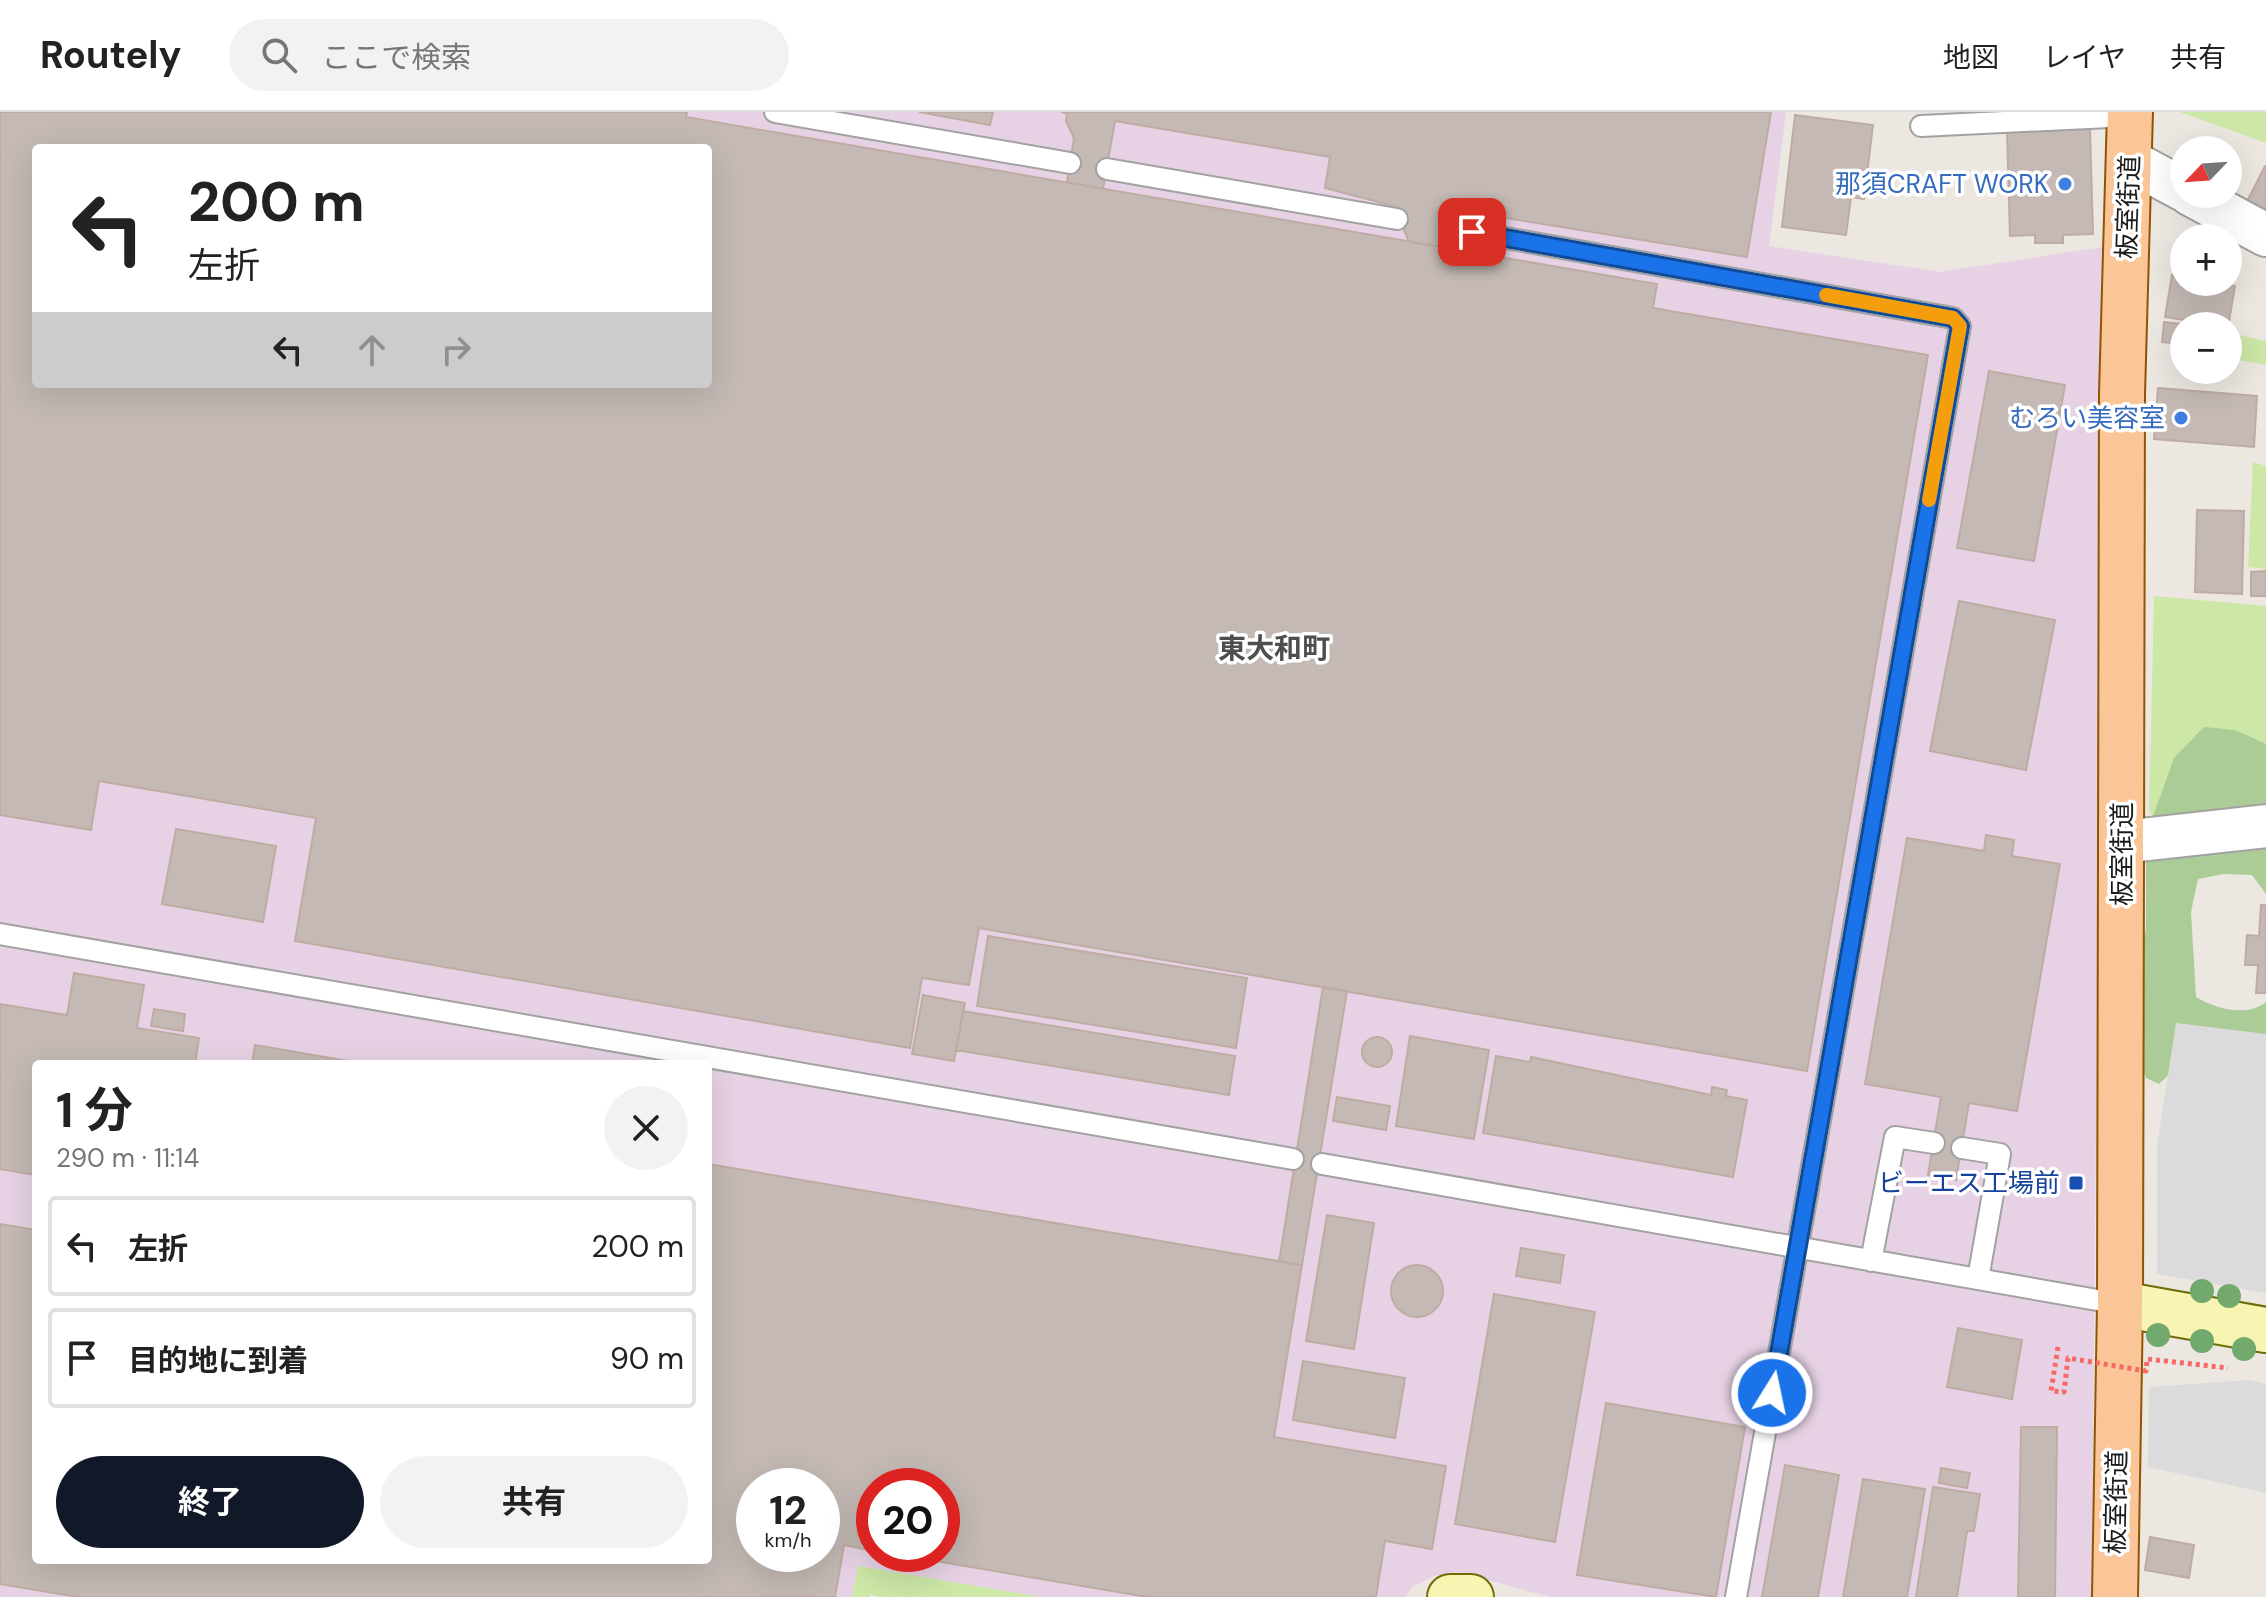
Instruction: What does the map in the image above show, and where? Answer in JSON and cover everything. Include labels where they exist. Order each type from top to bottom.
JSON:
[{"type":"main road","name":"板室街道","points":[[2115,1597],[2120,1304],[2122,394],[2130,114]]},
{"type":"street","points":[[2130,161],[2170,182]]},
{"type":"street","points":[[2216,208],[2266,235]]},
{"type":"street","points":[[2122,842],[2266,826]]},
{"type":"street","points":[[2120,1304],[2266,1330]]},
{"type":"street","points":[[1450,1597],[1471,1597]]},
{"type":"lane","points":[[775,112],[1070,163]]},
{"type":"lane","points":[[1921,126],[2130,114]]},
{"type":"lane","points":[[1107,169],[1397,219]]},
{"type":"lane","points":[[1472,232],[1953,318],[1960,326],[1736,1597]]},
{"type":"lane","points":[[0,934],[1293,1159]]},
{"type":"lane","points":[[1871,1261],[1895,1137],[1934,1143]]},
{"type":"lane","points":[[1962,1148],[2000,1154],[1978,1279]]},
{"type":"lane","points":[[1322,1164],[2120,1304]]},
{"type":"path","points":[[2058,1347],[2051,1391],[2064,1392],[2068,1358],[2146,1371],[2147,1359],[2228,1368]]},
{"type":"shaded area","points":[[0,112],[1786,112],[1769,246],[1940,272],[2103,247],[2092,1597],[1550,1597],[1458,1572],[1434,1576],[1412,1587],[1406,1597],[1041,1597],[893,1572],[960,1572],[960,1468],[856,1468],[857,1572],[852,1597],[0,1597]]},
{"type":"shaded area","points":[[2176,1023],[2266,1034],[2266,1293],[2157,1274],[2157,1146]]},
{"type":"shaded area","points":[[2249,1380],[2266,1384],[2266,1493],[2148,1467],[2149,1387]]},
{"type":"green space","points":[[2180,112],[2266,112],[2266,143]]},
{"type":"green space","points":[[2242,336],[2266,341],[2266,365],[2242,361]]},
{"type":"green space","points":[[2253,462],[2266,466],[2266,569],[2248,567]]},
{"type":"green space","points":[[2154,596],[2266,606],[2266,810],[2157,823],[2149,811]]},
{"type":"green space","points":[[2204,727],[2235,730],[2266,744],[2266,894],[2252,875],[2224,874],[2198,879],[2191,912],[2196,997],[2231,1010],[2250,1010],[2266,1002],[2266,1041],[2180,1064],[2159,1084],[2146,1078],[2136,1052],[2136,974],[2146,929],[2146,860],[2150,825],[2174,758]]},
{"type":"green space","points":[[857,1572],[893,1572],[1041,1597],[880,1597],[870,1594],[869,1597],[852,1597]]},
{"type":"building","points":[[0,112],[687,112],[686,117],[1657,284],[1653,308],[1928,355],[1807,1071],[979,928],[969,985],[922,978],[910,1048],[295,941],[316,818],[99,781],[91,830],[0,815]]},
{"type":"building","points":[[919,112],[993,112],[990,125]]},
{"type":"building","points":[[1061,112],[1771,112],[1747,257],[1481,214],[1460,250],[1409,242],[1394,206],[1325,188],[1330,157],[1115,121],[1103,189],[1067,182],[1074,138],[1066,121],[1067,113]]},
{"type":"building","points":[[1795,115],[1873,125],[1864,199],[1851,197],[1846,235],[1782,227]]},
{"type":"building","points":[[2090,129],[2093,234],[2063,235],[2063,243],[2035,243],[2035,235],[2010,236],[2007,131]]},
{"type":"building","points":[[2266,166],[2266,221],[2243,209]]},
{"type":"building","points":[[2170,287],[2170,296],[2233,296],[2231,312],[2170,312],[2170,318],[2165,317]]},
{"type":"building","points":[[2164,322],[2170,323],[2170,343],[2162,342]]},
{"type":"building","points":[[1989,371],[2065,385],[2034,561],[1957,548]]},
{"type":"building","points":[[2158,388],[2257,396],[2254,447],[2154,439]]},
{"type":"building","points":[[2197,510],[2244,511],[2242,594],[2195,592]]},
{"type":"building","points":[[2266,571],[2266,596],[2251,596],[2251,572]]},
{"type":"building","points":[[1959,601],[2055,620],[2026,770],[1930,751]]},
{"type":"building","points":[[176,829],[276,846],[263,922],[162,904]]},
{"type":"building","points":[[1986,835],[2014,840],[2012,856],[2060,864],[2017,1111],[1969,1103],[1956,1180],[1928,1175],[1941,1097],[1865,1084],[1907,838],[1984,851]]},
{"type":"building","points":[[2261,905],[2266,905],[2266,993],[2256,993],[2258,965],[2245,965],[2247,935],[2259,936]]},
{"type":"building","points":[[988,936],[1247,978],[1236,1048],[977,1006]]},
{"type":"building","points":[[74,973],[144,985],[137,1028],[199,1038],[196,1060],[32,1060],[32,1174],[0,1169],[0,1004],[67,1015]]},
{"type":"building","points":[[1323,987],[1347,991],[1302,1265],[1279,1262]]},
{"type":"building","points":[[923,995],[965,1003],[954,1061],[912,1054]]},
{"type":"building","points":[[154,1009],[185,1014],[183,1031],[151,1026]]},
{"type":"building","points":[[963,1011],[1235,1056],[1229,1095],[956,1050]]},
{"type":"building","points":[[1410,1036],[1489,1050],[1474,1139],[1396,1126]]},
{"type":"building","points":[[1377,1037],[1383,1038],[1391,1046],[1391,1058],[1383,1066],[1377,1067],[1371,1066],[1363,1058],[1362,1052],[1363,1046],[1371,1038]]},
{"type":"building","points":[[255,1045],[342,1060],[253,1060]]},
{"type":"building","points":[[1496,1056],[1530,1062],[1531,1057],[1711,1095],[1712,1087],[1727,1090],[1726,1096],[1747,1100],[1733,1177],[1483,1133]]},
{"type":"building","points":[[1337,1097],[1390,1106],[1386,1130],[1333,1121]]},
{"type":"building","points":[[712,1165],[1302,1265],[1274,1437],[1446,1466],[1432,1549],[1385,1541],[1376,1597],[1147,1597],[960,1565],[960,1468],[856,1468],[856,1547],[844,1545],[840,1568],[840,1468],[736,1468],[736,1572],[839,1572],[835,1597],[78,1597],[0,1584],[0,1224],[32,1229],[32,1564],[712,1564]]},
{"type":"building","points":[[1327,1215],[1374,1223],[1354,1349],[1306,1341]]},
{"type":"building","points":[[1521,1248],[1564,1255],[1560,1283],[1516,1276]]},
{"type":"building","points":[[1417,1265],[1436,1272],[1443,1291],[1436,1310],[1417,1317],[1398,1310],[1391,1291],[1398,1272]]},
{"type":"building","points":[[1494,1294],[1595,1312],[1555,1542],[1455,1524]]},
{"type":"building","points":[[1958,1328],[2022,1340],[2012,1399],[1947,1387]]},
{"type":"building","points":[[1303,1361],[1405,1378],[1395,1438],[1293,1420]]},
{"type":"building","points":[[1606,1403],[1745,1427],[1716,1597],[1577,1575]]},
{"type":"building","points":[[2021,1427],[2057,1427],[2055,1597],[2018,1597]]},
{"type":"building","points":[[1785,1465],[1839,1475],[1818,1597],[1762,1597]]},
{"type":"building","points":[[1941,1468],[1970,1473],[1967,1488],[1939,1483]]},
{"type":"building","points":[[1863,1479],[1925,1489],[1907,1597],[1843,1597]]},
{"type":"building","points":[[1933,1487],[1980,1494],[1974,1531],[1967,1531],[1957,1597],[1916,1597]]},
{"type":"building","points":[[2150,1537],[2194,1545],[2189,1578],[2145,1570]]},
{"type":"slow traffic","points":[[1826,295],[1953,318],[1960,326],[1929,500]]},
{"type":"place","name":"那須CRAFT WORK","points":[[2065,184]]},
{"type":"place","name":"むろい美容室","points":[[2181,418]]},
{"type":"place","name":"ビーエス工場前","points":[[2076,1183]]},
{"type":"district","name":"東大和町","points":[[1274,648]]},
{"type":"route","points":[[1472,232],[1953,318],[1960,326],[1772,1393]]}]
